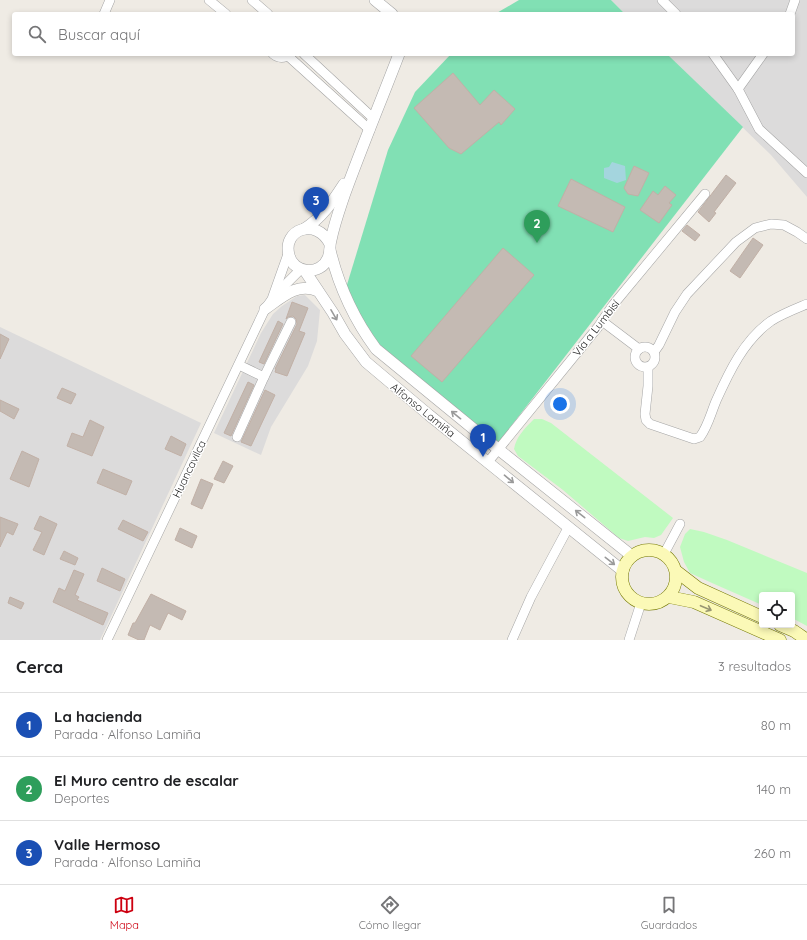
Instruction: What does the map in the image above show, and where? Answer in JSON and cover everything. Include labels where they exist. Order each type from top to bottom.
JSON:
[{"type":"main road","points":[[640,551],[659,551],[664,554],[673,563],[676,572],[677,581],[674,590],[669,597],[662,602],[653,605],[636,602],[624,589],[622,580],[626,563],[632,556],[640,551]]},
{"type":"main road","points":[[676,572],[698,588],[759,616]]},
{"type":"main road","points":[[669,597],[694,602],[780,640]]},
{"type":"main road","points":[[787,628],[807,640]]},
{"type":"street","points":[[105,12],[110,0]]},
{"type":"street","points":[[209,0],[224,12]]},
{"type":"street","points":[[252,0],[266,12]]},
{"type":"street","points":[[375,0],[390,12]]},
{"type":"street","points":[[662,0],[674,12]]},
{"type":"street","points":[[791,12],[795,0]]},
{"type":"street","points":[[291,56],[370,130]]},
{"type":"street","points":[[306,56],[374,119]]},
{"type":"street","points":[[363,148],[347,180],[335,198],[316,220],[304,229],[297,232],[291,238],[288,246],[288,254],[293,263],[303,270],[315,270],[322,266],[328,259],[344,196],[363,148],[370,130],[398,56]]},
{"type":"street","points":[[714,56],[738,89],[759,129],[807,173]]},
{"type":"street","points":[[738,89],[762,56]]},
{"type":"street","name":"Vía a Lumbisí","points":[[488,462],[602,321],[613,305],[705,194]]},
{"type":"street","points":[[654,352],[647,347],[639,349],[635,357],[636,362],[643,367],[648,367],[653,363],[655,358],[654,352],[675,312],[687,294],[736,242],[755,228],[771,224],[784,225],[807,239]]},
{"type":"street","points":[[304,229],[313,228],[320,231],[326,237],[330,247]]},
{"type":"street","name":"Alfonso Lamiña","points":[[330,247],[338,279],[347,302],[363,331],[376,349],[632,556]]},
{"type":"street","name":"Huancavilca","points":[[272,299],[288,254]]},
{"type":"street","name":"Alfonso Lamiña","points":[[303,270],[333,313],[345,334],[366,362],[568,528],[623,571]]},
{"type":"street","name":"Huancavilca","points":[[107,640],[265,309],[272,299],[303,270]]},
{"type":"street","points":[[265,309],[289,292],[309,287],[318,291]]},
{"type":"street","points":[[648,367],[648,386],[645,414],[646,420],[650,424],[694,439],[700,437],[704,432],[730,371],[757,332],[772,320],[807,304]]},
{"type":"street","points":[[602,321],[639,349]]},
{"type":"street","points":[[237,437],[291,322]]},
{"type":"street","points":[[239,365],[264,377]]},
{"type":"street","points":[[664,554],[680,524]]},
{"type":"street","points":[[512,640],[531,597],[568,528]]},
{"type":"street","points":[[629,640],[641,603]]},
{"type":"shaded area","points":[[611,0],[807,0],[807,197],[771,155],[669,56],[795,56],[795,12],[623,12]]},
{"type":"shaded area","points":[[305,295],[320,310],[317,341],[308,366],[271,427],[261,455],[214,433],[261,333],[273,314],[297,296]]},
{"type":"shaded area","points":[[0,327],[201,423],[100,640],[0,640]]},
{"type":"green space","points":[[519,0],[611,0],[623,12],[498,12]]},
{"type":"green space","points":[[449,56],[669,56],[743,127],[498,443],[376,349],[346,288],[388,150],[415,92]]},
{"type":"green space","points":[[534,419],[542,419],[551,423],[673,518],[661,535],[654,538],[645,537],[628,541],[619,538],[563,490],[518,456],[514,449],[515,445],[524,429]]},
{"type":"green space","points":[[690,529],[704,532],[807,573],[807,626],[795,620],[795,592],[759,592],[759,604],[690,573],[684,562],[680,547],[685,534]]},
{"type":"water","points":[[612,162],[625,166],[626,180],[617,183],[604,178],[604,168],[609,167]]},
{"type":"building","points":[[453,73],[480,105],[494,90],[515,109],[501,125],[499,122],[461,154],[449,148],[414,108]]},
{"type":"building","points":[[634,166],[649,173],[638,196],[628,194],[624,188]]},
{"type":"building","points":[[726,175],[736,183],[714,212],[716,213],[709,222],[698,212]]},
{"type":"building","points":[[571,179],[625,207],[613,232],[558,206]]},
{"type":"building","points":[[665,186],[676,195],[669,203],[672,205],[659,223],[640,210],[653,191],[658,195]]},
{"type":"building","points":[[687,225],[700,235],[695,241],[682,231]]},
{"type":"building","points":[[753,238],[763,245],[740,278],[730,271]]},
{"type":"building","points":[[503,248],[534,275],[442,382],[411,356]]},
{"type":"building","points":[[292,302],[308,308],[299,331],[305,333],[287,376],[275,372],[275,369],[297,324],[296,319],[293,316],[286,319]]},
{"type":"building","points":[[278,321],[283,324],[264,364],[259,362]]},
{"type":"building","points":[[0,334],[9,339],[0,359]]},
{"type":"building","points":[[248,382],[254,385],[231,436],[224,433]]},
{"type":"building","points":[[62,388],[76,394],[71,404],[57,398]]},
{"type":"building","points":[[265,390],[275,395],[251,446],[241,442]]},
{"type":"building","points":[[0,400],[19,409],[14,419],[0,411]]},
{"type":"building","points":[[90,420],[104,427],[92,456],[67,446],[72,433],[83,437]]},
{"type":"building","points":[[171,436],[186,444],[181,456],[165,449]]},
{"type":"building","points":[[22,451],[39,459],[29,487],[10,479]]},
{"type":"building","points":[[223,461],[233,466],[224,483],[214,479]]},
{"type":"building","points":[[103,469],[132,481],[126,495],[97,483]]},
{"type":"building","points":[[201,479],[213,484],[202,509],[191,504]]},
{"type":"building","points":[[40,516],[57,524],[44,555],[33,550],[42,532],[34,529]]},
{"type":"building","points":[[0,517],[18,524],[13,535],[7,532],[0,547]]},
{"type":"building","points":[[123,520],[148,532],[143,541],[118,529]]},
{"type":"building","points":[[180,528],[197,536],[192,548],[175,540]]},
{"type":"building","points":[[64,551],[78,558],[75,565],[60,559]]},
{"type":"building","points":[[102,568],[125,579],[120,591],[97,581]]},
{"type":"building","points":[[74,570],[84,574],[75,595],[79,597],[77,600],[108,613],[103,625],[53,602],[59,588],[65,591]]},
{"type":"building","points":[[151,594],[186,611],[182,620],[168,613],[160,630],[150,625],[144,640],[139,640],[128,635],[133,623],[135,623]]},
{"type":"building","points":[[10,597],[24,603],[21,609],[8,603]]},
{"type":"place","name":"Valle Hermoso","points":[[316,220]]},
{"type":"place","name":"El Muro centro de escalar","points":[[537,243]]},
{"type":"place","name":"La hacienda","points":[[483,457]]}]
